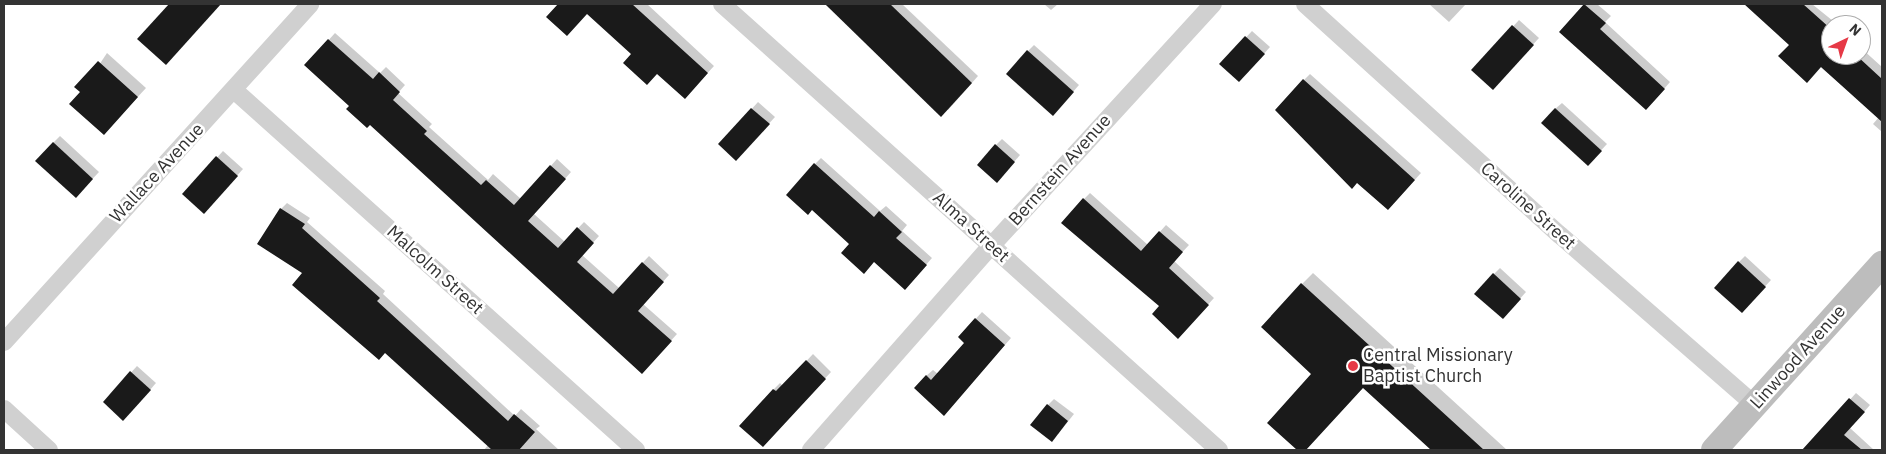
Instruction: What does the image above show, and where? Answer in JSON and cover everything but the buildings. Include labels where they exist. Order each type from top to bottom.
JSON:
[{"type":"main road","name":"Linwood Avenue","points":[[1714,450],[1882,264]]},
{"type":"street","name":"Wallace Avenue","points":[[4,342],[310,4]]},
{"type":"street","name":"Alma Street","points":[[722,4],[1218,450]]},
{"type":"street","name":"Bernstein Avenue","points":[[811,450],[992,245],[1212,4]]},
{"type":"street","name":"Caroline Street","points":[[1304,4],[1560,235],[1755,405]]},
{"type":"street","name":"Malcolm Street","points":[[234,90],[636,450]]},
{"type":"street","points":[[4,409],[50,450]]},
{"type":"place","name":"Central Missionary Baptist Church","points":[[1353,366]]}]
